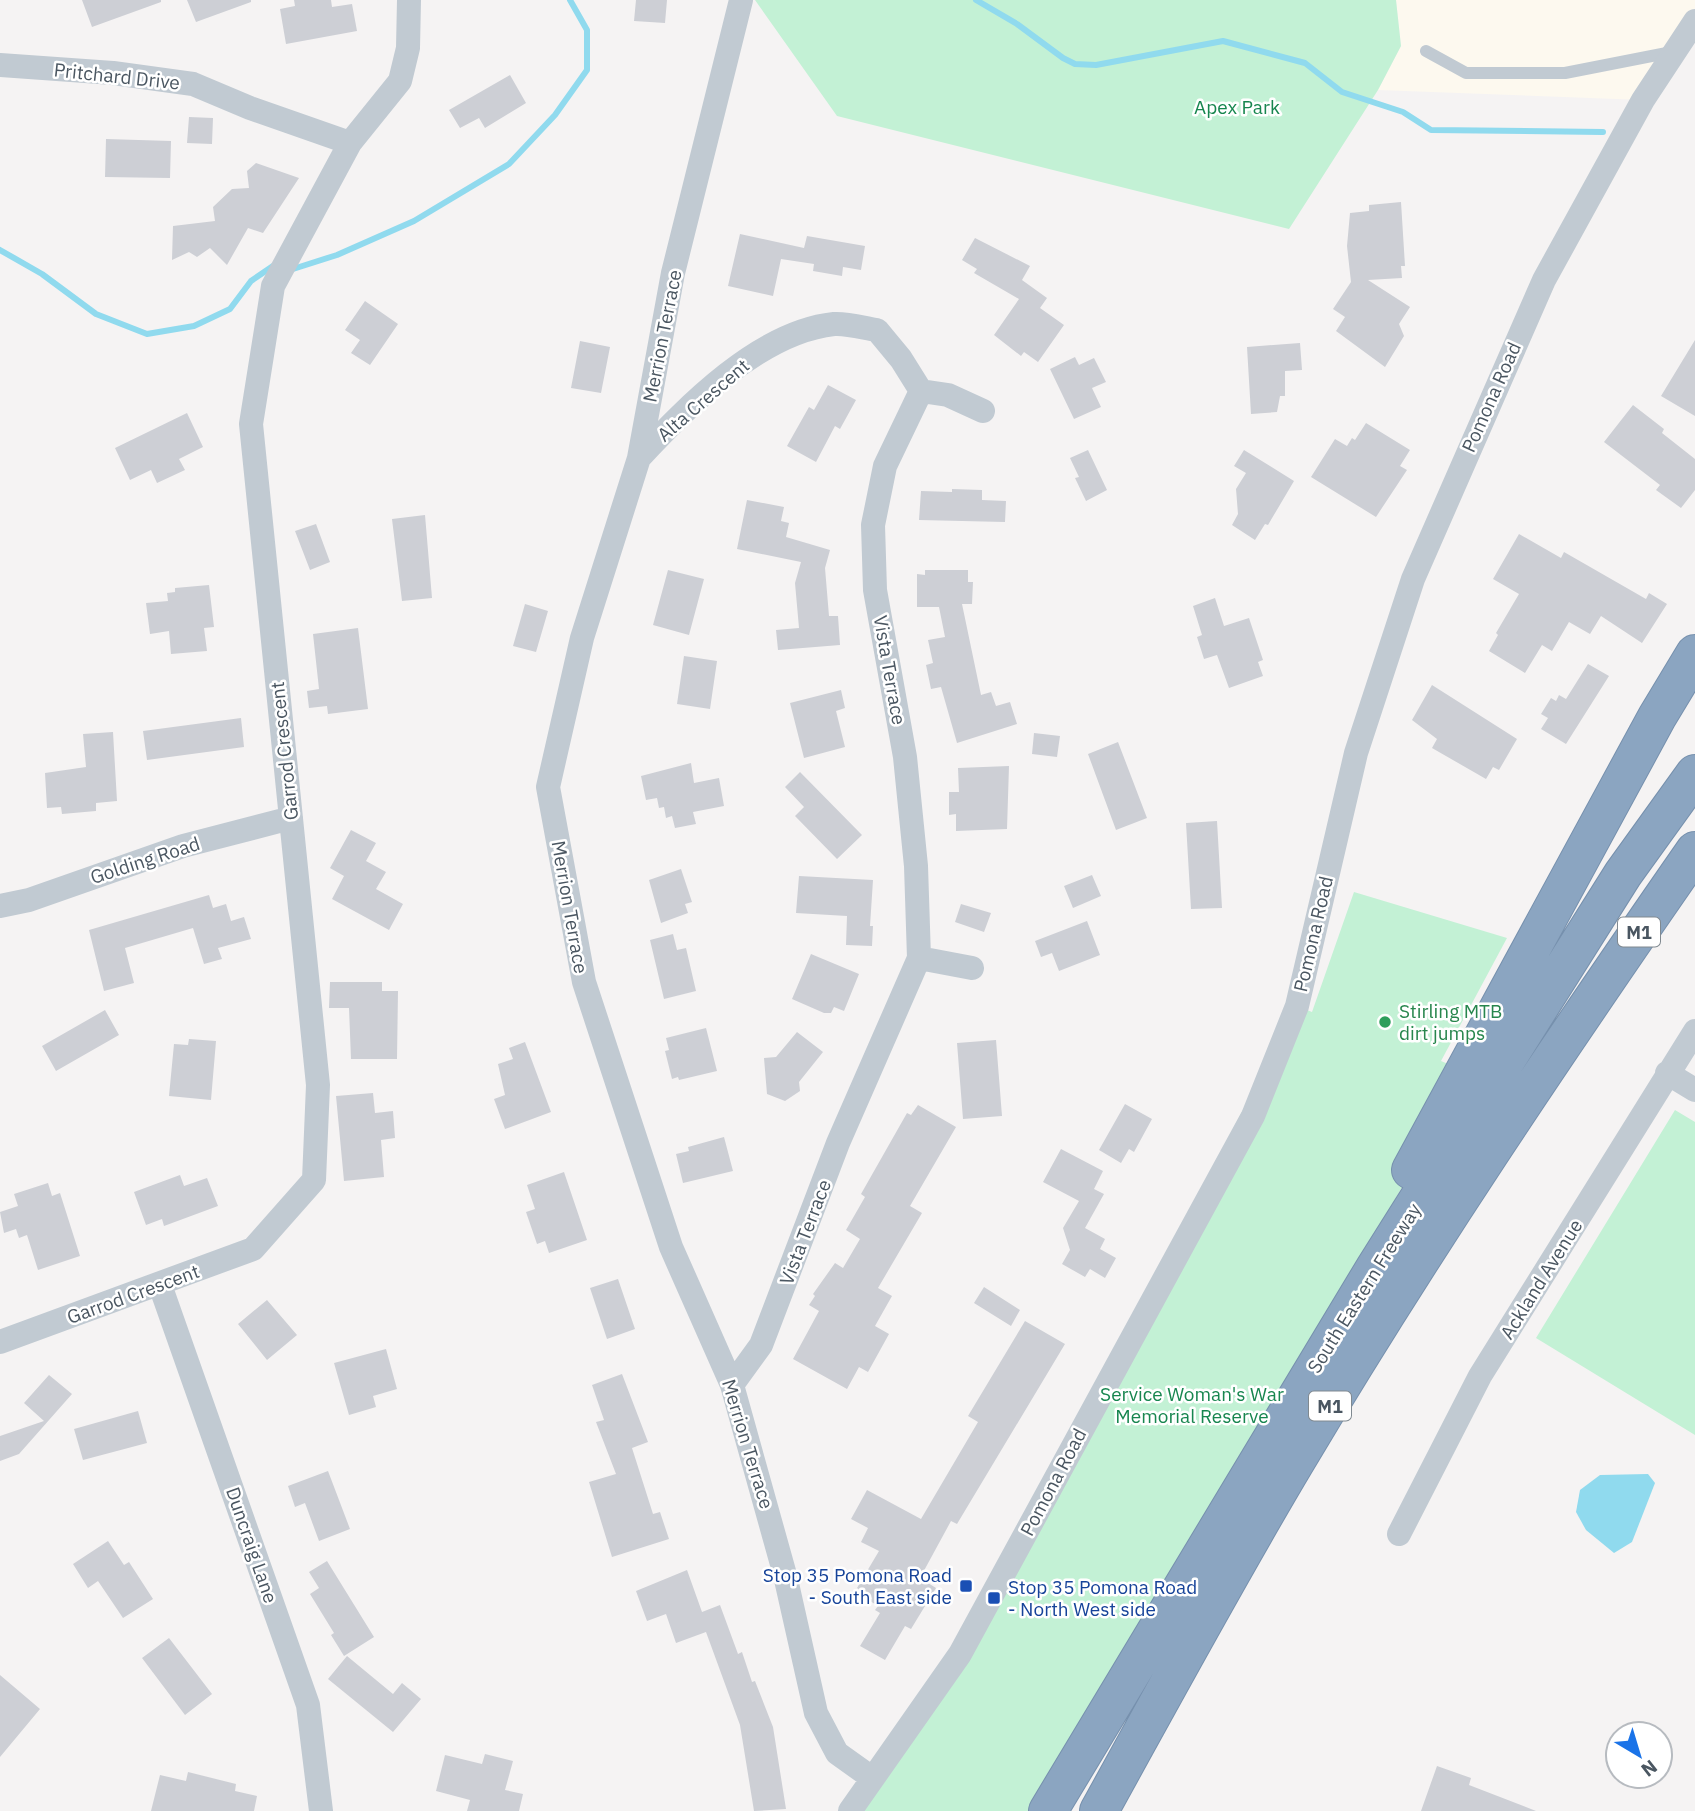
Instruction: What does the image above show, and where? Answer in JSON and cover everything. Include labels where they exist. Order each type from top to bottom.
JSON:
[{"type":"highway","points":[[1271,1438],[1306,1357],[1657,718],[1695,654]]},
{"type":"highway","name":"South Eastern Freeway","points":[[1048,1811],[1271,1438],[1623,874],[1695,774]]},
{"type":"highway","name":"South Eastern Freeway","points":[[1099,1811],[1289,1473],[1393,1303],[1485,1158],[1695,850]]},
{"type":"street","name":"Garrod Crescent","points":[[0,1342],[253,1250],[314,1180],[318,1085],[251,424],[273,286],[350,143],[400,81],[408,48],[408,0]]},
{"type":"street","name":"Merrion Terrace","points":[[741,0],[673,273],[639,458],[582,638],[548,787],[584,982],[671,1247],[732,1385],[785,1575],[816,1713],[837,1753],[872,1778]]},
{"type":"street","name":"Pomona Road","points":[[850,1811],[960,1654],[1253,1116],[1297,1006],[1356,753],[1413,579],[1544,280],[1636,111],[1695,21]]},
{"type":"street","name":"Pritchard Drive","points":[[0,65],[113,73],[193,84],[250,108],[350,143]]},
{"type":"street","name":"Alta Crescent","points":[[639,458],[711,388],[758,353],[795,335],[835,324],[877,330],[901,359],[921,391]]},
{"type":"street","points":[[921,391],[948,395],[984,411]]},
{"type":"street","name":"Vista Terrace","points":[[732,1385],[761,1345],[838,1143],[919,958],[916,866],[905,757],[875,590],[873,526],[885,466],[921,391]]},
{"type":"street","name":"Golding Road","points":[[0,906],[29,900],[183,846],[291,818]]},
{"type":"street","points":[[919,958],[972,968]]},
{"type":"street","name":"Ackland Avenue","points":[[1399,1534],[1480,1376],[1695,1031]]},
{"type":"street","points":[[1667,1073],[1695,1090]]},
{"type":"street","name":"Duncraig Lane","points":[[160,1285],[308,1705],[321,1811]]},
{"type":"lane","points":[[1426,51],[1465,73],[1565,73],[1676,51]]},
{"type":"shaded area","points":[[1396,0],[1695,0],[1695,21],[1643,100],[1378,90],[1401,46]]},
{"type":"green space","name":"Apex Park","points":[[755,0],[1396,0],[1401,46],[1378,90],[1289,229],[837,116]]},
{"type":"green space","name":"Service Woman's War Memorial Reserve","points":[[1354,892],[1507,938],[1441,1061],[1465,1071],[1414,1166],[1048,1811],[855,1811],[960,1654],[1297,1006],[1312,1012]]},
{"type":"green space","points":[[1675,1110],[1695,1122],[1695,1435],[1536,1338]]},
{"type":"water","points":[[1648,1474],[1655,1483],[1632,1542],[1614,1553],[1586,1530],[1576,1512],[1580,1490],[1600,1475]]},
{"type":"building","points":[[82,0],[161,0],[161,2],[92,27]]},
{"type":"building","points":[[187,0],[251,0],[251,2],[196,22]]},
{"type":"building","points":[[294,0],[331,0],[332,7],[352,4],[357,31],[286,44],[280,9],[295,6]]},
{"type":"building","points":[[636,0],[667,0],[665,23],[634,21]]},
{"type":"building","points":[[510,75],[526,103],[485,128],[479,118],[460,128],[449,110]]},
{"type":"building","points":[[189,117],[213,118],[212,144],[187,143]]},
{"type":"building","points":[[106,139],[171,141],[170,178],[105,177]]},
{"type":"building","points":[[256,163],[299,178],[263,233],[248,228],[227,265],[210,248],[197,257],[189,252],[172,260],[173,226],[215,221],[213,207],[232,189],[249,188],[247,171]]},
{"type":"building","points":[[1401,202],[1405,266],[1401,266],[1402,278],[1368,280],[1410,307],[1399,324],[1404,336],[1385,367],[1336,331],[1345,317],[1333,309],[1351,282],[1347,246],[1350,213],[1369,211],[1369,205]]},
{"type":"building","points":[[740,234],[804,248],[807,236],[865,246],[861,270],[843,267],[842,276],[813,271],[814,264],[781,259],[773,296],[728,286]]},
{"type":"building","points":[[975,238],[1030,266],[1022,280],[1047,298],[1040,308],[1064,325],[1038,362],[1024,352],[1021,356],[994,335],[1019,299],[974,273],[977,269],[962,260]]},
{"type":"building","points":[[365,301],[398,324],[370,365],[351,353],[360,340],[345,330]]},
{"type":"building","points":[[1695,340],[1695,416],[1661,396]]},
{"type":"building","points":[[580,341],[610,347],[601,393],[571,388]]},
{"type":"building","points":[[1300,343],[1302,370],[1285,371],[1285,396],[1280,396],[1277,412],[1251,414],[1247,347]]},
{"type":"building","points":[[1075,357],[1079,365],[1094,358],[1106,382],[1092,388],[1101,407],[1074,419],[1050,369]]},
{"type":"building","points":[[828,385],[856,400],[840,429],[835,426],[816,462],[787,446],[809,407],[814,410]]},
{"type":"building","points":[[1633,405],[1664,429],[1662,433],[1695,459],[1695,490],[1681,508],[1656,490],[1660,485],[1604,442]]},
{"type":"building","points":[[187,413],[203,447],[179,459],[185,470],[157,483],[151,470],[130,480],[115,448]]},
{"type":"building","points":[[1366,423],[1410,450],[1400,466],[1407,470],[1376,517],[1311,477],[1335,439],[1347,446],[1352,438],[1355,440]]},
{"type":"building","points":[[1088,450],[1107,490],[1086,501],[1075,478],[1079,477],[1070,458]]},
{"type":"building","points":[[1244,450],[1294,481],[1268,525],[1265,524],[1255,540],[1232,525],[1238,514],[1236,489],[1246,473],[1234,466]]},
{"type":"building","points":[[952,489],[982,490],[982,500],[1006,501],[1005,522],[919,520],[921,491],[952,492]]},
{"type":"building","points":[[747,500],[784,507],[781,521],[789,523],[786,537],[830,550],[825,568],[829,616],[838,616],[840,645],[778,650],[776,630],[799,628],[795,583],[801,562],[737,549]]},
{"type":"building","points":[[425,515],[432,598],[402,601],[392,519]]},
{"type":"building","points":[[316,524],[330,562],[310,570],[295,531]]},
{"type":"building","points":[[1519,534],[1561,558],[1564,552],[1646,599],[1649,593],[1667,604],[1642,643],[1601,616],[1590,634],[1569,622],[1552,651],[1542,645],[1525,673],[1489,651],[1498,635],[1496,633],[1519,594],[1493,579]]},
{"type":"building","points":[[668,570],[704,579],[689,635],[653,625]]},
{"type":"building","points":[[925,570],[968,570],[968,582],[973,582],[972,604],[962,604],[981,695],[991,692],[996,706],[1010,702],[1017,724],[957,743],[941,687],[931,689],[926,665],[933,663],[928,640],[945,637],[939,607],[917,607],[917,574],[925,575]]},
{"type":"building","points":[[209,585],[214,627],[204,628],[207,651],[171,654],[169,631],[150,634],[146,603],[168,601],[167,593],[175,592],[175,588]]},
{"type":"building","points":[[1215,598],[1224,626],[1249,618],[1263,660],[1258,662],[1263,676],[1229,688],[1217,655],[1204,659],[1197,637],[1202,635],[1193,606]]},
{"type":"building","points":[[525,604],[548,611],[536,652],[513,646]]},
{"type":"building","points":[[358,628],[368,709],[328,714],[327,706],[309,708],[307,691],[319,689],[313,634]]},
{"type":"building","points":[[684,656],[717,661],[710,709],[677,704]]},
{"type":"building","points":[[1588,664],[1609,676],[1566,744],[1541,729],[1548,718],[1541,714],[1551,698],[1556,701],[1559,695],[1566,699]]},
{"type":"building","points":[[1432,685],[1517,739],[1499,770],[1493,767],[1486,779],[1432,748],[1437,739],[1412,720]]},
{"type":"building","points":[[841,690],[845,708],[836,711],[845,747],[804,758],[790,703]]},
{"type":"building","points":[[241,718],[244,747],[147,760],[143,731]]},
{"type":"building","points":[[113,732],[117,801],[96,803],[96,811],[62,814],[61,807],[47,808],[45,773],[86,767],[83,734]]},
{"type":"building","points":[[1034,733],[1060,736],[1057,757],[1032,754]]},
{"type":"building","points":[[1118,742],[1147,818],[1116,830],[1088,754]]},
{"type":"building","points":[[691,763],[694,783],[719,778],[724,806],[693,812],[696,824],[675,828],[672,816],[666,818],[664,807],[659,808],[657,798],[646,800],[641,776]]},
{"type":"building","points":[[1009,766],[1007,829],[956,831],[956,814],[949,815],[949,792],[959,792],[958,768]]},
{"type":"building","points":[[800,772],[862,835],[837,859],[795,816],[804,807],[785,787]]},
{"type":"building","points":[[1217,821],[1222,908],[1191,909],[1186,823]]},
{"type":"building","points":[[351,830],[376,843],[366,861],[386,872],[376,889],[403,904],[389,930],[332,899],[344,876],[330,868]]},
{"type":"building","points":[[681,869],[692,902],[685,904],[688,913],[661,923],[649,880]]},
{"type":"building","points":[[1092,875],[1101,896],[1073,908],[1064,886]]},
{"type":"building","points":[[799,876],[873,880],[870,926],[873,926],[872,946],[846,945],[847,916],[796,913]]},
{"type":"building","points":[[209,895],[213,908],[226,904],[231,921],[244,917],[251,939],[218,948],[222,959],[204,964],[193,928],[125,948],[134,983],[104,991],[89,930]]},
{"type":"building","points":[[961,904],[991,913],[984,932],[955,922]]},
{"type":"building","points":[[1087,921],[1100,955],[1059,971],[1052,953],[1041,957],[1035,941]]},
{"type":"building","points":[[673,934],[677,950],[686,948],[696,991],[664,999],[650,940]]},
{"type":"building","points":[[811,954],[859,974],[844,1011],[834,1007],[831,1013],[824,1013],[792,999]]},
{"type":"building","points":[[330,982],[382,982],[382,991],[398,991],[397,1059],[351,1059],[349,1008],[329,1008]]},
{"type":"building","points":[[105,1010],[119,1035],[56,1071],[42,1046]]},
{"type":"building","points":[[706,1028],[717,1071],[679,1080],[678,1077],[672,1079],[665,1051],[669,1050],[666,1038]]},
{"type":"building","points":[[797,1032],[823,1052],[799,1082],[800,1091],[785,1101],[767,1094],[764,1058],[776,1057]]},
{"type":"building","points":[[189,1039],[216,1041],[211,1100],[169,1096],[174,1044],[188,1045]]},
{"type":"building","points":[[996,1040],[1002,1116],[963,1119],[957,1043]]},
{"type":"building","points":[[525,1042],[551,1112],[505,1129],[494,1099],[505,1095],[498,1064],[513,1059],[509,1048]]},
{"type":"building","points":[[373,1093],[375,1113],[393,1111],[395,1138],[381,1140],[384,1177],[344,1181],[336,1096]]},
{"type":"building","points":[[1125,1104],[1152,1119],[1134,1152],[1129,1149],[1121,1163],[1099,1150]]},
{"type":"building","points":[[918,1105],[956,1127],[910,1206],[922,1213],[878,1288],[892,1296],[875,1326],[889,1334],[868,1372],[859,1367],[847,1389],[793,1359],[819,1311],[809,1305],[815,1296],[813,1294],[835,1263],[843,1268],[860,1239],[846,1230],[865,1197],[861,1194],[907,1113],[911,1115]]},
{"type":"building","points":[[724,1137],[733,1171],[683,1183],[676,1154],[689,1151],[688,1147]]},
{"type":"building","points":[[1061,1149],[1103,1171],[1094,1189],[1104,1194],[1085,1228],[1105,1239],[1100,1249],[1116,1258],[1105,1278],[1090,1269],[1085,1277],[1062,1264],[1070,1250],[1063,1228],[1079,1201],[1043,1182]]},
{"type":"building","points":[[564,1172],[587,1240],[549,1253],[545,1241],[537,1244],[526,1212],[535,1209],[527,1185]]},
{"type":"building","points":[[180,1175],[184,1186],[207,1178],[218,1206],[164,1226],[162,1219],[146,1225],[134,1192]]},
{"type":"building","points":[[48,1183],[52,1196],[60,1193],[80,1256],[38,1270],[27,1235],[19,1238],[16,1229],[4,1233],[0,1212],[18,1206],[14,1194]]},
{"type":"building","points":[[618,1279],[635,1329],[607,1339],[590,1288]]},
{"type":"building","points":[[984,1287],[1020,1310],[1011,1326],[974,1303]]},
{"type":"building","points":[[267,1300],[297,1335],[267,1360],[238,1324]]},
{"type":"building","points":[[1025,1321],[1065,1344],[957,1524],[951,1521],[920,1578],[936,1588],[911,1629],[905,1626],[885,1660],[860,1646],[880,1613],[875,1610],[878,1606],[870,1601],[872,1598],[857,1588],[879,1551],[861,1542],[868,1528],[851,1519],[867,1490],[921,1519],[978,1422],[968,1416]]},
{"type":"building","points":[[386,1349],[397,1389],[373,1396],[376,1407],[349,1415],[334,1363]]},
{"type":"building","points":[[622,1374],[648,1442],[632,1448],[653,1514],[660,1512],[669,1539],[612,1557],[589,1482],[616,1474],[596,1422],[604,1420],[592,1385]]},
{"type":"building","points":[[49,1375],[72,1394],[19,1454],[0,1461],[0,1436],[44,1421],[24,1403]]},
{"type":"building","points":[[138,1411],[147,1443],[83,1460],[74,1429]]},
{"type":"building","points":[[328,1471],[350,1529],[319,1541],[305,1503],[295,1507],[288,1486]]},
{"type":"building","points":[[108,1541],[124,1565],[129,1562],[153,1599],[123,1618],[98,1581],[88,1588],[73,1564]]},
{"type":"building","points":[[327,1561],[374,1637],[344,1656],[331,1635],[334,1633],[310,1594],[319,1588],[309,1572]]},
{"type":"building","points":[[687,1570],[702,1612],[720,1605],[738,1654],[742,1652],[752,1682],[755,1681],[773,1727],[786,1809],[754,1811],[740,1725],[706,1632],[676,1643],[666,1614],[647,1621],[636,1591]]},
{"type":"building","points":[[169,1638],[212,1694],[185,1715],[142,1658]]},
{"type":"building","points":[[347,1656],[393,1694],[402,1683],[421,1699],[393,1732],[328,1679]]},
{"type":"building","points":[[0,1675],[40,1709],[0,1757]]},
{"type":"building","points":[[485,1754],[513,1761],[505,1790],[523,1794],[519,1811],[467,1811],[470,1800],[436,1791],[445,1755],[482,1764]]},
{"type":"building","points":[[1437,1766],[1471,1778],[1469,1785],[1536,1811],[1421,1811]]},
{"type":"building","points":[[188,1772],[236,1784],[235,1791],[257,1796],[254,1811],[151,1811],[160,1775],[186,1781]]},
{"type":"waterway","points":[[293,269],[337,255],[414,221],[509,164],[555,115],[587,70],[587,30],[570,0]]},
{"type":"waterway","points":[[976,0],[1017,24],[1075,64],[1096,65],[1223,41],[1305,63],[1342,92],[1403,112],[1431,130],[1603,132]]},
{"type":"waterway","points":[[0,250],[42,274],[96,314],[147,334],[194,326],[230,309],[251,281],[273,266]]},
{"type":"place","name":"Stirling MTB dirt jumps","points":[[1385,1022]]},
{"type":"place","name":"Stop 35 Pomona Road - South East side","points":[[966,1586]]},
{"type":"place","name":"Stop 35 Pomona Road - North West side","points":[[994,1598]]}]
